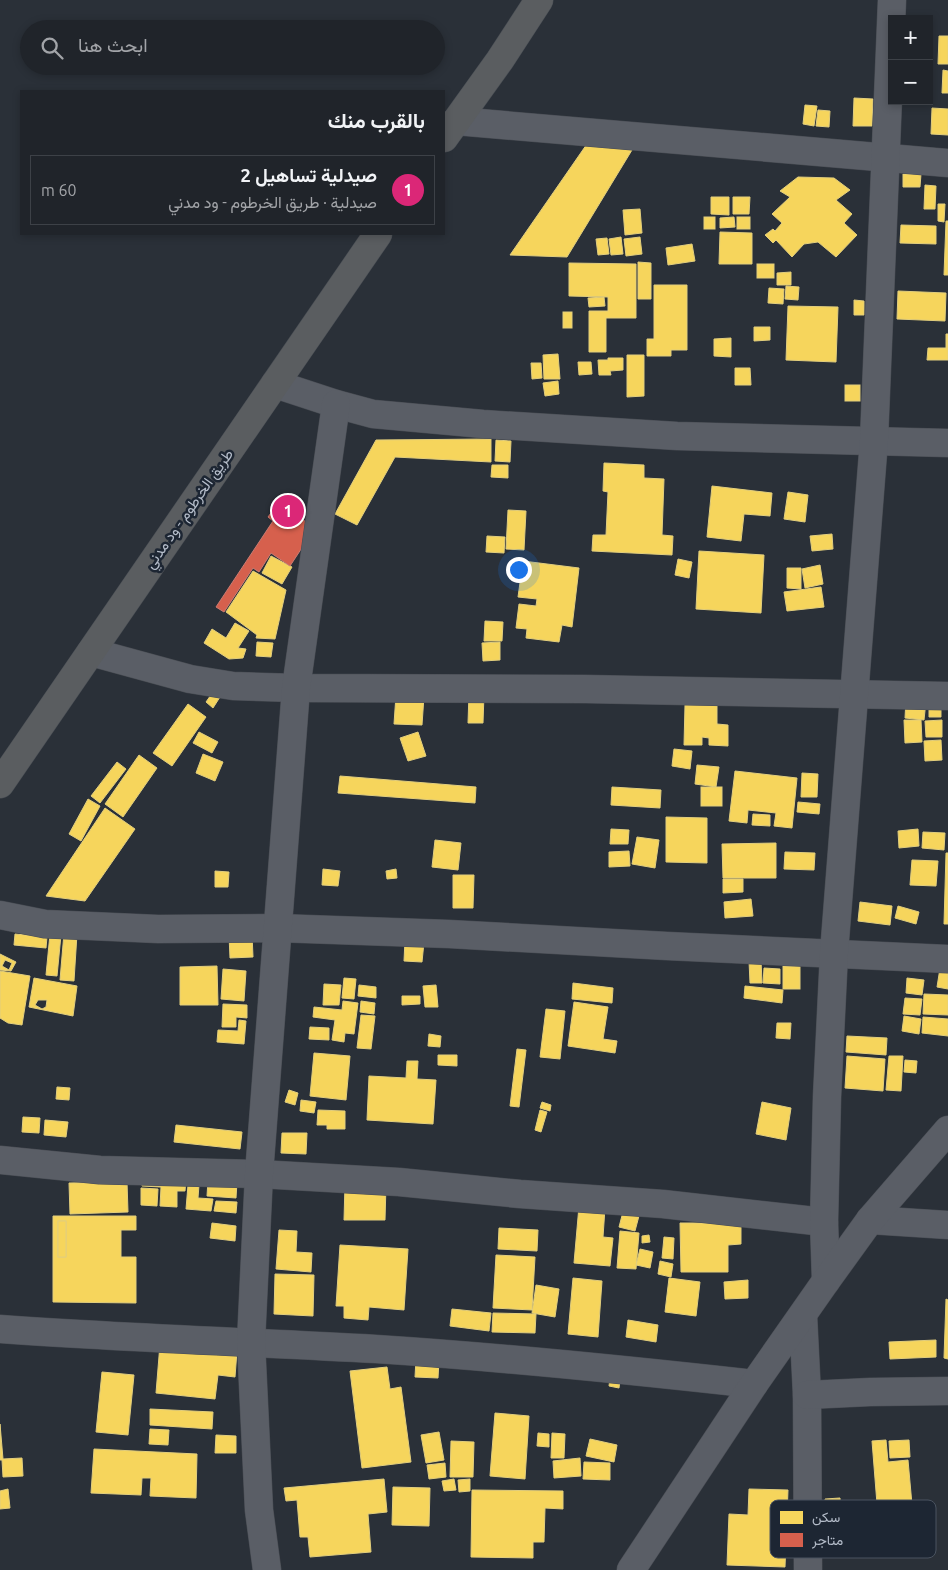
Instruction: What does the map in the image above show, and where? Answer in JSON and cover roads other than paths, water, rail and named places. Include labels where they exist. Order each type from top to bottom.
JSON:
[{"type":"highway","points":[[450,130],[500,60],[539,0]]},
{"type":"highway","name":"طريق الخرطوم - ود مدني","points":[[0,784],[377,235]]},
{"type":"street","points":[[826,1281],[824,1222],[827,1097],[834,953],[874,440],[892,0]]},
{"type":"street","points":[[450,130],[948,163]]},
{"type":"street","points":[[275,384],[373,414],[483,424],[677,436],[948,443]]},
{"type":"street","points":[[267,1570],[259,1510],[251,1342],[259,1174],[296,688],[336,404]]},
{"type":"street","points":[[91,652],[190,678],[233,686],[585,689],[948,696]]},
{"type":"street","points":[[0,915],[55,925],[158,930],[277,928],[449,934],[948,959]]},
{"type":"street","points":[[631,1570],[754,1384],[826,1281],[870,1220],[948,1130]]},
{"type":"street","points":[[0,1160],[100,1170],[259,1174],[399,1182],[520,1194],[663,1204],[824,1222]]},
{"type":"street","points":[[870,1220],[948,1225]]},
{"type":"street","points":[[803,1315],[807,1395],[808,1500]]},
{"type":"street","points":[[0,1328],[82,1335],[251,1342],[378,1350],[652,1372],[754,1384]]},
{"type":"street","points":[[807,1395],[948,1391]]},
{"type":"place","name":"صيدلية تساهيل 2","points":[[288,511]]}]
